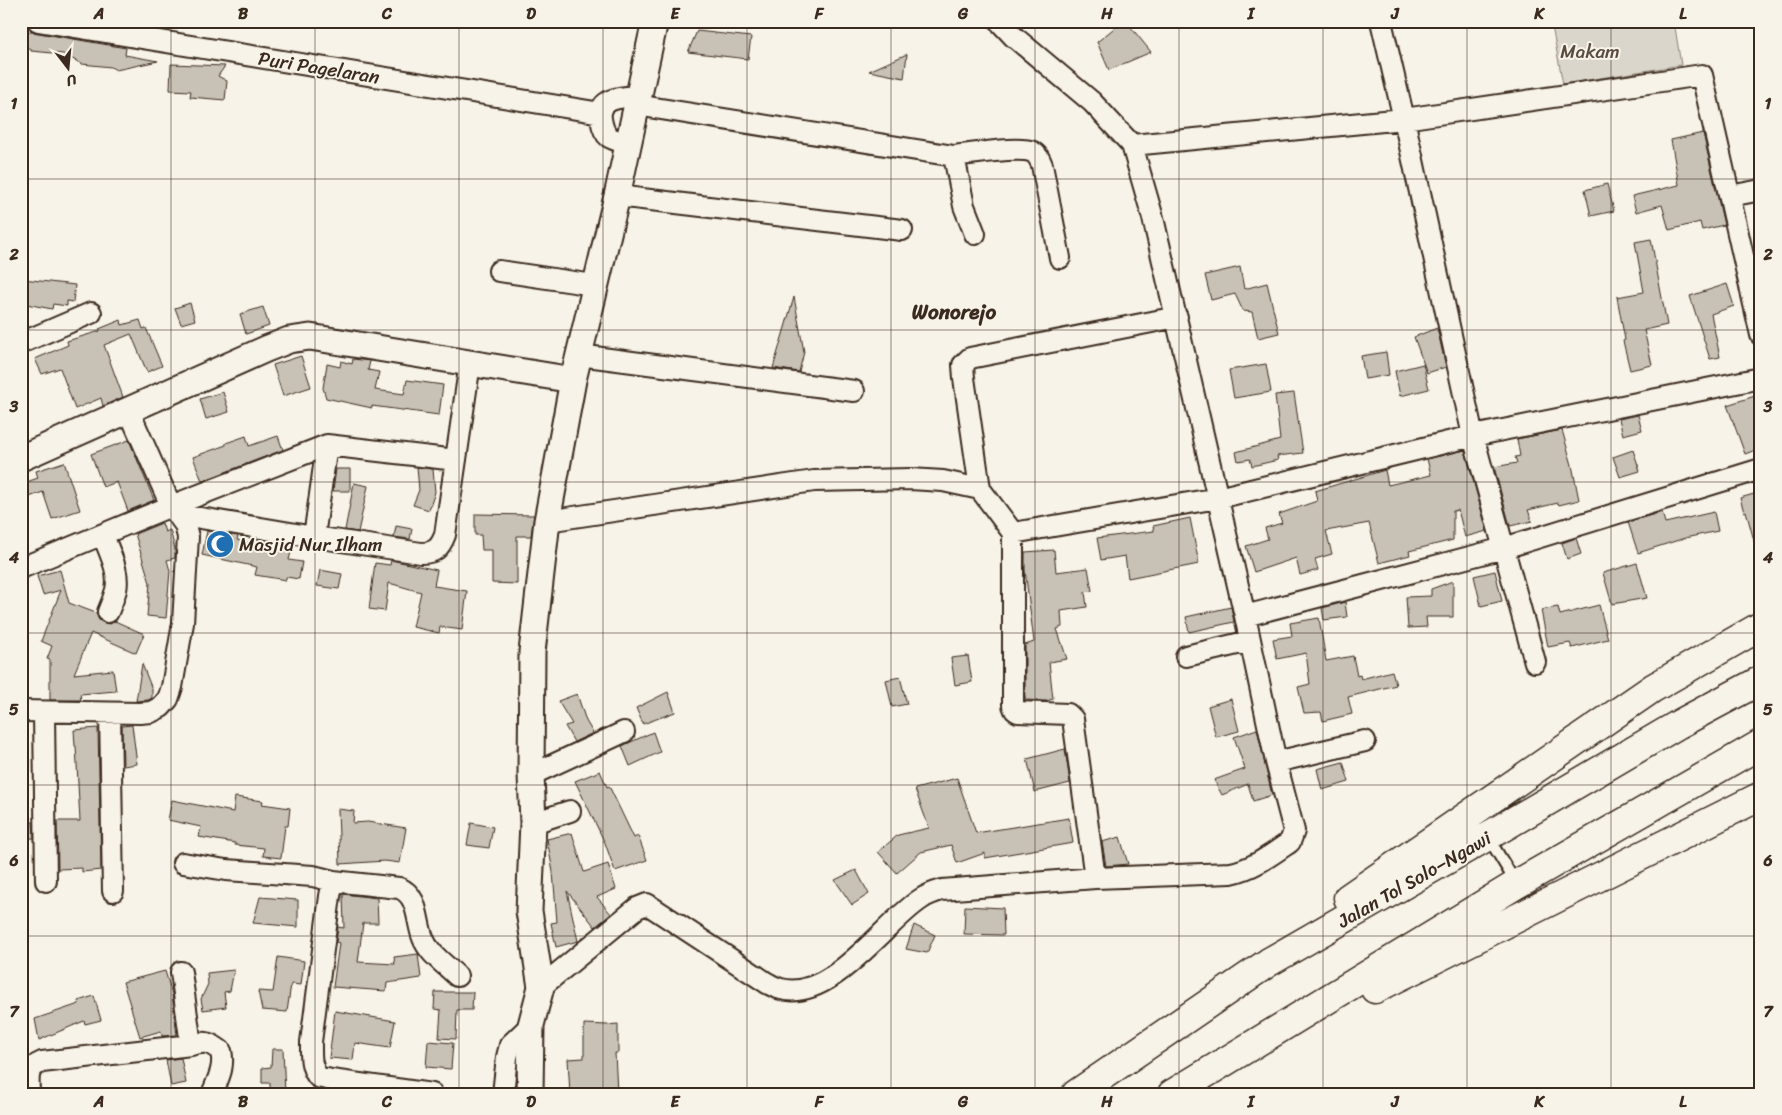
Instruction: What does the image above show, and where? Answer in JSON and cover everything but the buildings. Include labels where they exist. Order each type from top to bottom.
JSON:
[{"type":"highway","points":[[1269,962],[1343,902],[1637,699],[1761,626]]},
{"type":"highway","name":"Jalan Tol Solo–Ngawi","points":[[1076,1094],[1269,962],[1680,724],[1761,680]]},
{"type":"highway","points":[[1172,1094],[1517,884],[1761,744]]},
{"type":"highway","points":[[1207,1073],[1761,796]]},
{"type":"street","name":"Puri Pagelaran","points":[[38,21],[601,113]]},
{"type":"street","points":[[530,1094],[531,1025],[541,987],[530,911],[533,823],[531,775],[532,652],[547,521],[578,355],[617,196],[655,21]]},
{"type":"street","points":[[541,987],[644,904],[648,904],[767,983],[782,989],[797,990],[814,986],[829,978],[851,961],[912,905],[931,893],[942,890],[1095,878],[1214,875],[1245,870],[1290,842],[1293,837],[1294,831],[1276,762],[1245,616],[1154,218],[1132,145],[1092,102],[1013,36],[999,21]]},
{"type":"street","points":[[1381,21],[1472,436],[1535,662]]},
{"type":"street","points":[[1132,145],[1404,119],[1702,75],[1761,335]]},
{"type":"street","points":[[628,144],[609,136],[603,128],[601,113],[608,101],[618,97],[954,156],[1022,150],[1033,152],[1042,165],[1060,258]]},
{"type":"street","points":[[954,156],[964,206],[975,234]]},
{"type":"street","points":[[1730,196],[1761,190]]},
{"type":"street","points":[[617,196],[902,230]]},
{"type":"street","points":[[499,271],[594,285]]},
{"type":"street","points":[[21,343],[91,313]]},
{"type":"street","points":[[1095,878],[1073,719],[1068,714],[1018,712],[1013,705],[1013,533],[980,489],[963,365],[970,358],[1176,317]]},
{"type":"street","points":[[21,332],[42,334]]},
{"type":"street","points":[[21,458],[266,349],[289,340],[310,337],[573,380]]},
{"type":"street","points":[[578,355],[854,391]]},
{"type":"street","points":[[174,510],[314,537],[432,553],[441,546],[445,535],[470,363]]},
{"type":"street","points":[[1013,533],[1218,498],[1472,436],[1761,378]]},
{"type":"street","points":[[21,710],[140,714],[151,712],[168,699],[172,687],[183,623],[188,538],[185,525],[174,510],[130,411]]},
{"type":"street","points":[[21,568],[103,535],[174,510],[327,445],[456,460]]},
{"type":"street","points":[[314,537],[327,445]]},
{"type":"street","points":[[1245,616],[1504,548],[1761,469]]},
{"type":"street","points":[[547,521],[814,481],[918,479],[943,481],[980,489]]},
{"type":"street","points":[[103,535],[115,567],[117,579],[116,589],[108,612]]},
{"type":"street","points":[[1186,656],[1250,641]]},
{"type":"street","points":[[44,712],[46,881]]},
{"type":"street","points":[[110,713],[113,891]]},
{"type":"street","points":[[531,775],[624,732]]},
{"type":"street","points":[[1276,762],[1365,740]]},
{"type":"street","points":[[533,823],[570,811]]},
{"type":"street","points":[[183,863],[226,870],[314,876],[334,881],[405,890],[411,895],[423,938],[430,951],[457,976]]},
{"type":"street","points":[[334,881],[330,896],[311,1042],[311,1064],[318,1077],[368,1090],[432,1094]]},
{"type":"street","points":[[181,972],[191,1045]]},
{"type":"street","points":[[503,1094],[510,1044],[531,1025]]},
{"type":"street","points":[[29,1094],[29,1072],[32,1067],[42,1062],[203,1042],[211,1043],[221,1051],[223,1059],[212,1094]]},
{"type":"lane","points":[[1488,836],[1517,884]]},
{"type":"green space","name":"Makam","points":[[1551,21],[1674,21],[1681,65],[1563,84]]},
{"type":"place","name":"Masjid Nur Ilham","points":[[220,544]]},
{"type":"district","name":"Wonorejo","points":[[954,312]]}]
